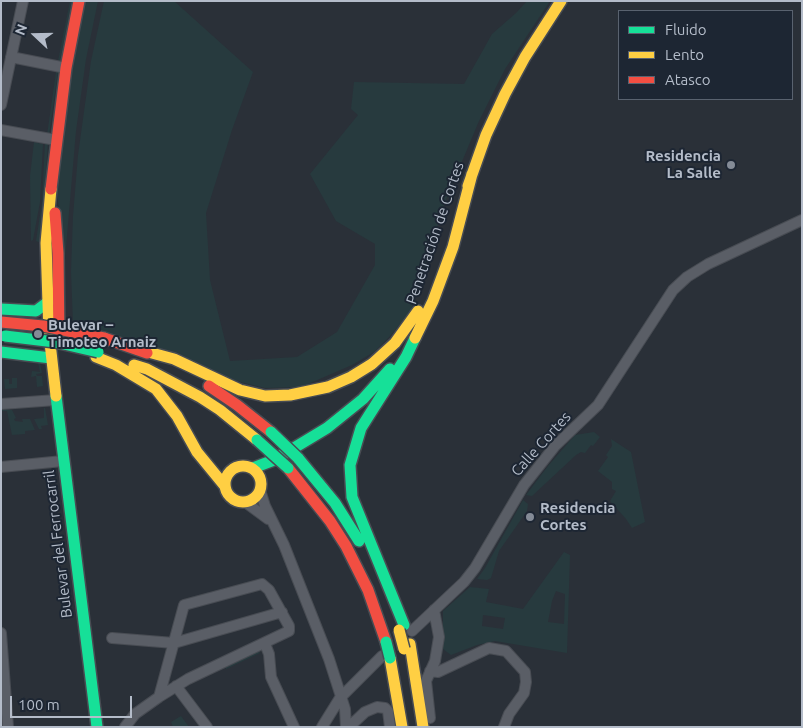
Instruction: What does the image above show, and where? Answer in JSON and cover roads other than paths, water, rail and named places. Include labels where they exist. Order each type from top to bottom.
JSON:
[{"type":"main road","name":"Bulevar del Ferrocarril","points":[[79,1],[66,68],[56,140],[46,243],[52,400],[63,461],[97,727]]},
{"type":"main road","name":"Penetración de Cortes","points":[[257,473],[344,415],[376,386],[404,349],[428,305],[486,135],[505,94],[529,50],[562,1]]},
{"type":"main road","points":[[137,349],[163,355],[240,390],[265,396],[305,393],[351,378],[386,353],[408,327],[421,306],[472,174]]},
{"type":"main road","points":[[416,727],[405,629],[352,497],[350,481],[351,459],[361,428],[406,357],[433,301],[453,247],[472,174]]},
{"type":"main road","name":"Bulevar del Ferrocarril","points":[[51,188],[58,253],[59,335],[104,727]]},
{"type":"main road","points":[[1,309],[36,311],[53,300],[55,294],[55,263],[58,253]]},
{"type":"main road","points":[[1,322],[43,326],[104,338],[137,349],[160,359],[209,386],[238,405],[271,432],[298,458],[330,497],[349,524],[369,559],[385,595],[405,629]]},
{"type":"main road","points":[[3,336],[20,343],[97,355],[147,370],[200,397],[220,410],[288,468],[330,521],[346,546],[368,590],[386,642],[386,657],[402,727]]},
{"type":"main road","points":[[1,352],[51,358]]},
{"type":"main road","points":[[97,355],[156,389],[177,416],[197,452],[234,500],[245,502],[254,498],[260,490],[257,473],[242,465],[231,469],[224,485]]},
{"type":"main road","name":"Bulevar del Ferrocarril","points":[[51,358],[56,360],[58,367],[65,427],[69,433]]},
{"type":"main road","points":[[407,647],[423,727]]},
{"type":"street","points":[[1,105],[23,1]]},
{"type":"street","points":[[11,57],[66,68]]},
{"type":"street","points":[[1,130],[56,140]]},
{"type":"street","name":"Calle Cortes","points":[[405,629],[434,610],[464,582],[475,568],[518,493],[555,446],[598,405],[668,295],[687,277],[708,264],[802,220]]},
{"type":"street","points":[[1,404],[52,400]]},
{"type":"street","points":[[1,467],[63,461]]},
{"type":"street","points":[[260,490],[329,659],[349,725],[365,712],[377,707],[385,708],[389,715],[390,727]]},
{"type":"street","points":[[245,502],[272,522]]},
{"type":"street","points":[[124,727],[135,714],[188,679],[290,631],[290,626],[274,597],[262,584],[184,605],[159,697]]},
{"type":"street","points":[[431,727],[426,681],[438,651],[439,637],[434,610]]},
{"type":"street","points":[[112,638],[174,644],[282,612]]},
{"type":"street","points":[[1,633],[3,685],[8,727]]},
{"type":"street","points":[[264,644],[268,654],[270,677],[294,727]]},
{"type":"street","points":[[430,671],[438,672],[489,648],[506,651],[525,672],[526,682],[524,693],[509,714],[504,727]]},
{"type":"street","points":[[322,727],[340,698],[386,657]]},
{"type":"street","points":[[176,686],[207,727]]},
{"type":"street","points":[[340,698],[352,710],[365,712]]},
{"type":"place","name":"Residencia La Salle","points":[[731,165]]},
{"type":"place","name":"Bulevar – Timoteo Arnaiz","points":[[38,334]]},
{"type":"place","name":"Residencia Cortes","points":[[530,517]]}]
